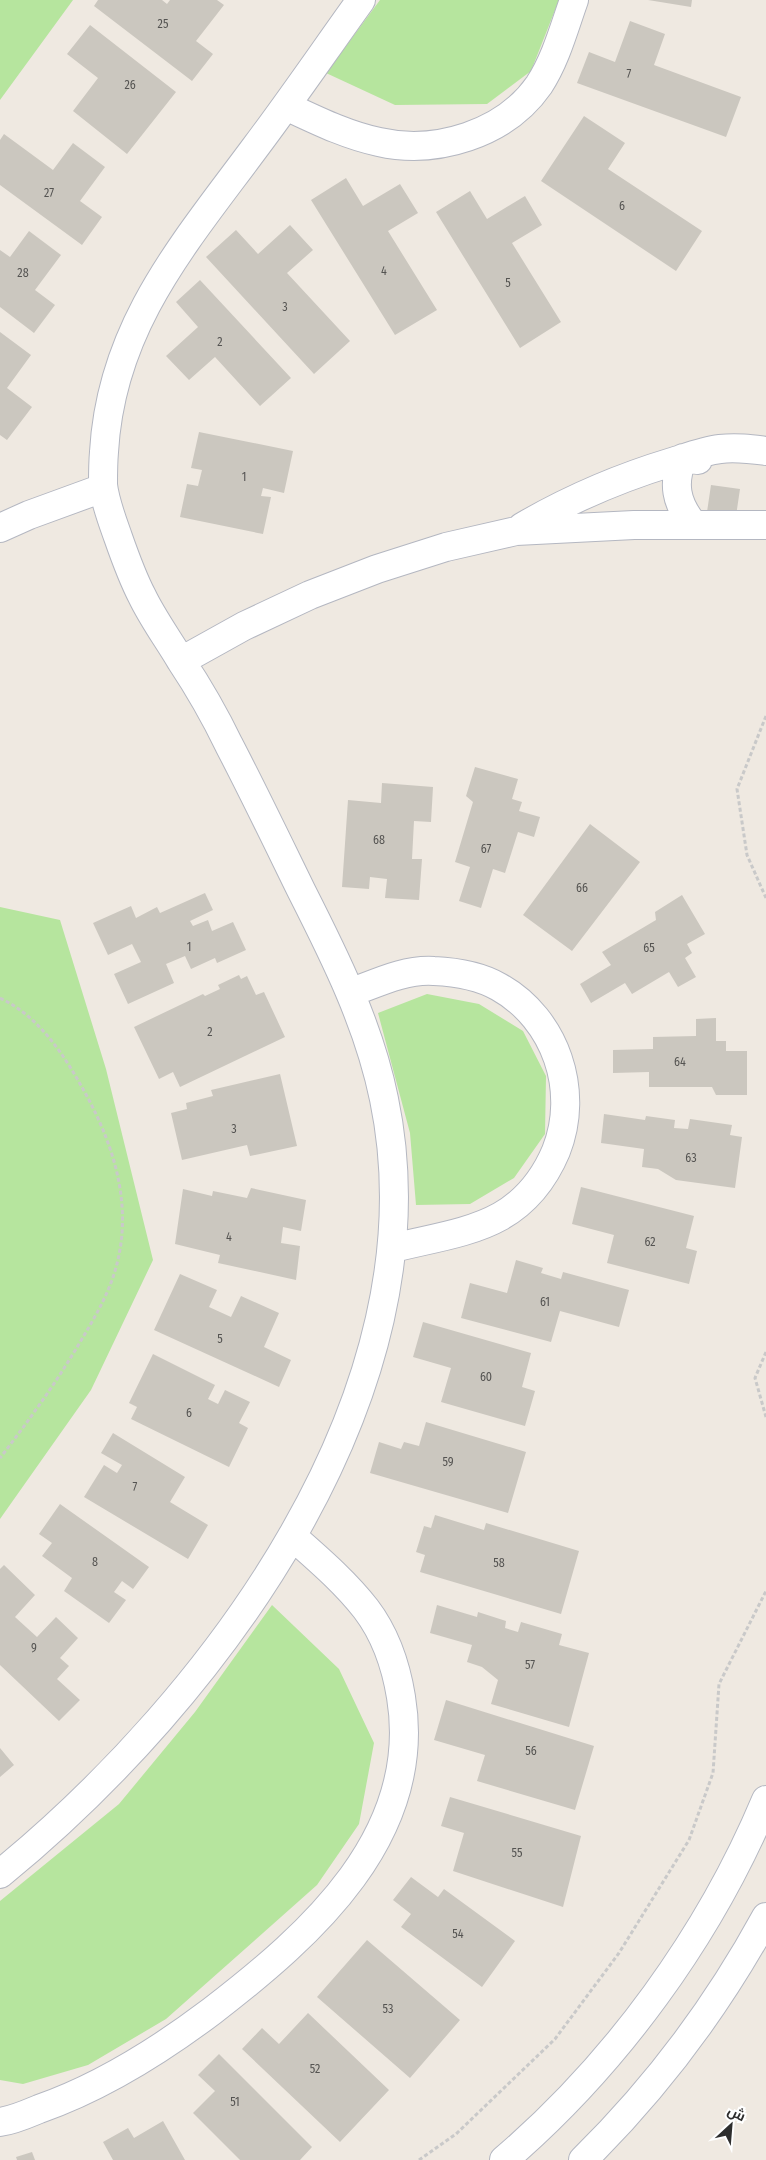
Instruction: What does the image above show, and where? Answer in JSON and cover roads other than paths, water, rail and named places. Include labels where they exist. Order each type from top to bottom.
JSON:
[{"type":"street","points":[[0,1874],[87,1796],[163,1716],[231,1629],[292,1536],[332,1458],[361,1384],[376,1334],[393,1248],[395,1211],[394,1173],[387,1118],[375,1063],[350,993],[333,954],[230,746],[207,703],[160,629],[142,596],[126,561],[103,488],[104,448],[109,408],[119,369],[132,331],[150,295],[171,261],[286,106],[361,0]]},
{"type":"street","points":[[286,106],[335,128],[380,142],[429,144],[453,141],[478,133],[501,121],[521,105],[538,85],[551,63],[574,0]]},
{"type":"street","points":[[516,531],[556,507],[597,488],[639,472],[719,449],[742,448],[766,451]]},
{"type":"street","points":[[683,458],[732,464],[766,459]]},
{"type":"street","points":[[683,458],[677,471],[676,485],[681,506],[693,524]]},
{"type":"street","points":[[0,528],[29,514],[103,488]]},
{"type":"street","points":[[182,661],[244,626],[310,595],[377,569],[437,550],[516,531],[574,527],[693,524],[766,525]]},
{"type":"street","points":[[350,993],[398,975],[432,970],[466,975],[499,987],[527,1008],[548,1035],[562,1067],[567,1101],[562,1136],[550,1167],[529,1195],[501,1216],[470,1229],[393,1248]]},
{"type":"street","points":[[0,2122],[54,2104],[100,2083],[145,2058],[214,2010],[269,1965],[308,1927],[344,1887],[366,1858],[385,1825],[397,1790],[404,1753],[404,1716],[398,1679],[386,1644],[367,1611],[343,1582],[292,1536]]},
{"type":"street","points":[[504,2160],[576,2090],[629,2029],[671,1971],[718,1896],[756,1825],[766,1800]]},
{"type":"street","points":[[583,2160],[610,2133],[670,2064],[713,2006],[766,1917]]}]
